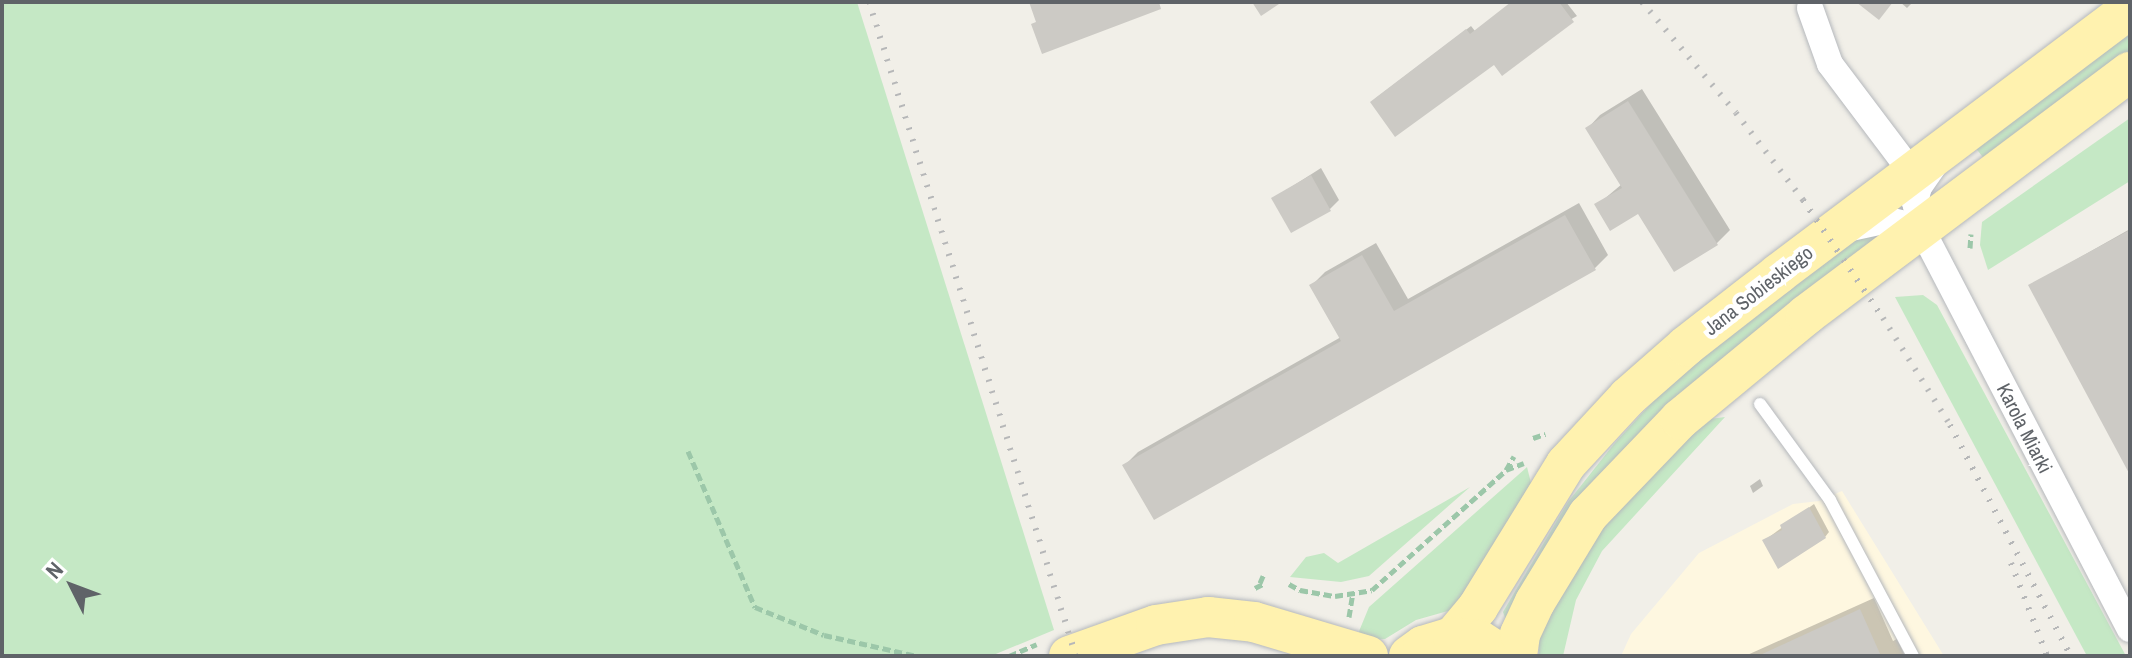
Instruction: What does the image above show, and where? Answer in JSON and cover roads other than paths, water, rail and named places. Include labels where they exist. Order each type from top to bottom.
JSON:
[{"type":"main road","name":"Jana Sobieskiego","points":[[1453,637],[1478,607],[1566,464],[1628,397],[1686,346],[1815,245],[2130,9]]},
{"type":"main road","points":[[1517,656],[1520,634],[1549,578],[1588,515],[1624,474],[1733,372],[2130,72]]},
{"type":"main road","points":[[1069,656],[1156,625],[1208,617],[1254,622],[1368,656]]},
{"type":"main road","points":[[1407,656],[1423,646],[1453,637],[1479,640],[1504,656]]},
{"type":"street","points":[[1808,5],[1830,64],[1912,173]]},
{"type":"street","name":"Karola Miarki","points":[[1959,138],[1940,157],[1919,187],[1915,202],[1921,228],[2130,629]]},
{"type":"street","points":[[1815,245],[1842,231],[1875,220],[1903,221],[1921,228]]},
{"type":"lane","points":[[1760,404],[1830,500],[1913,656]]},
{"type":"railway","points":[[869,2],[1076,656]]},
{"type":"railway","points":[[1642,2],[1736,113],[1803,200],[1883,318],[1950,425],[2071,656]]},
{"type":"railway","points":[[2011,563],[2047,656]]}]
